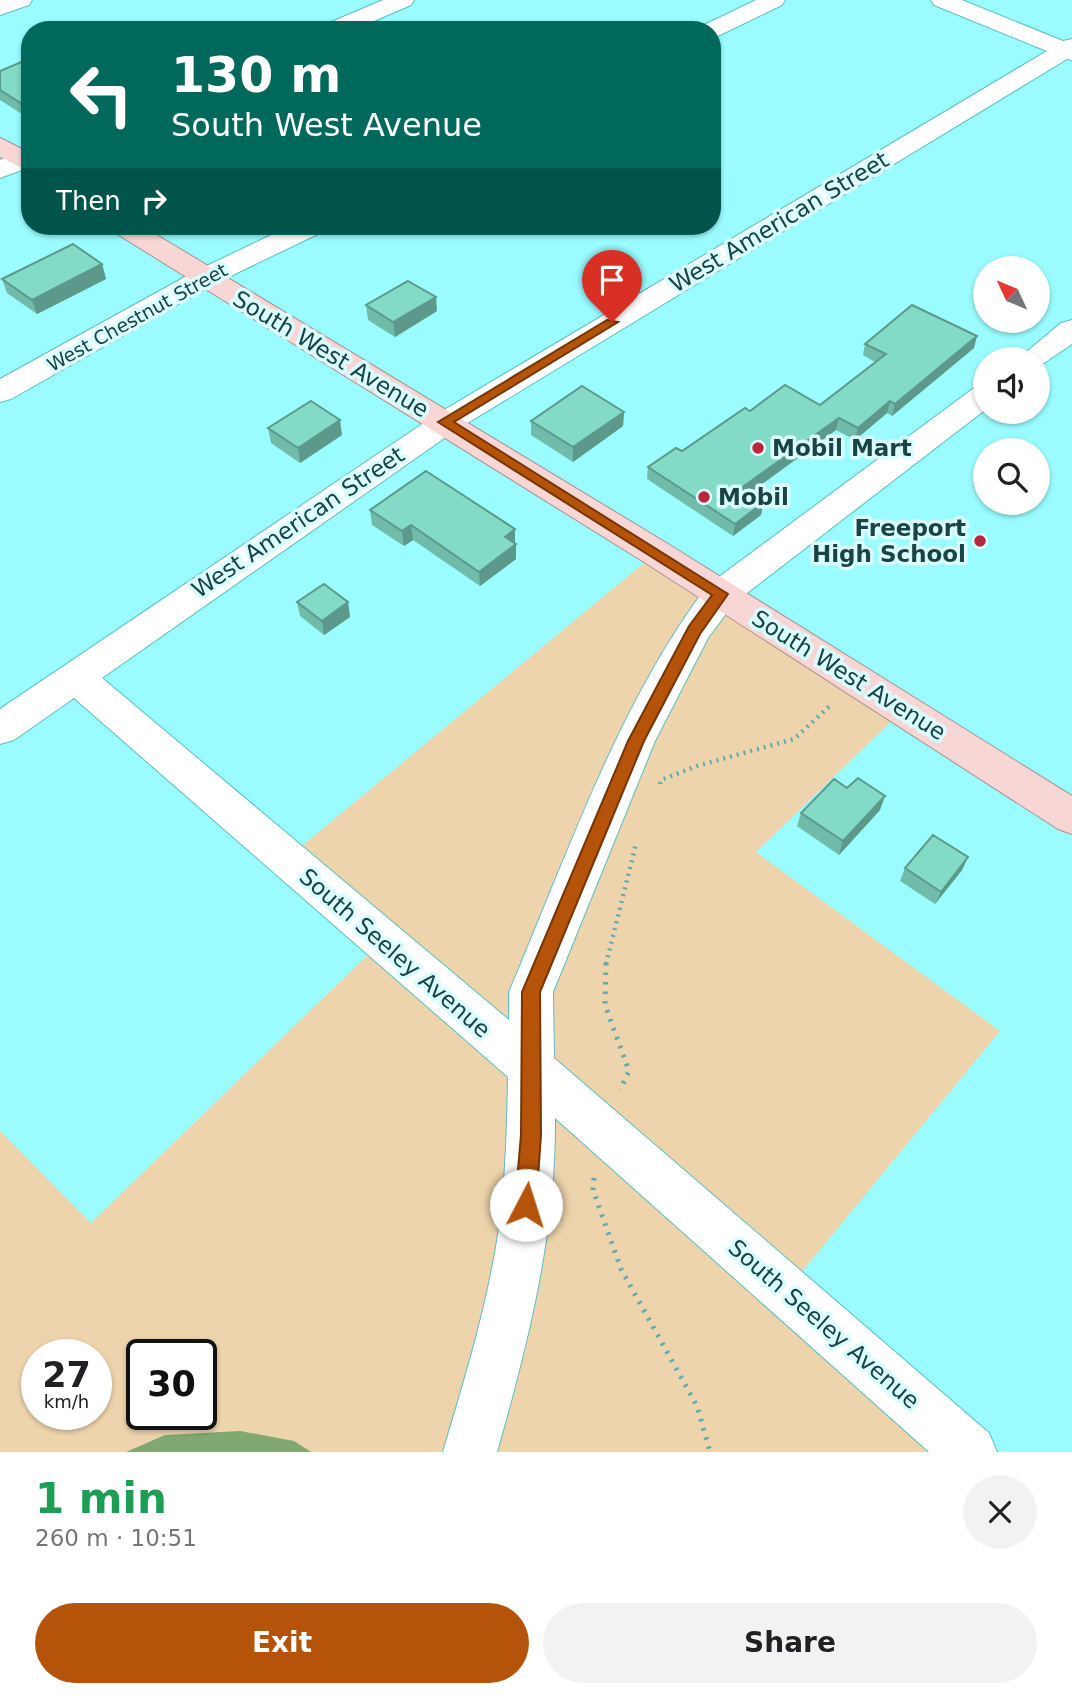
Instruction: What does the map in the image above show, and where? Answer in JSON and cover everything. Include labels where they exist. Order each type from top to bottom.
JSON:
[{"type":"main road","points":[[0,146],[21,163]]},
{"type":"main road","name":"South West Avenue","points":[[138,235],[721,594],[1072,817]]},
{"type":"street","points":[[0,8],[20,0]]},
{"type":"street","points":[[353,21],[403,0]]},
{"type":"street","points":[[721,26],[774,0]]},
{"type":"street","points":[[942,0],[1070,50]]},
{"type":"street","name":"West American Street","points":[[0,729],[444,422],[1070,50]]},
{"type":"street","name":"West Chestnut Street","points":[[0,391],[204,278],[293,235]]},
{"type":"street","points":[[1049,347],[1072,329]]},
{"type":"street","points":[[470,1452],[499,1352],[524,1228],[531,1135],[531,992],[636,741],[694,630],[721,594],[973,404]]},
{"type":"street","name":"South Seeley Avenue","points":[[74,676],[529,1066],[970,1452]]},
{"type":"path","points":[[656,791],[661,780],[794,739],[859,681]]},
{"type":"path","points":[[638,835],[606,957],[605,1005],[629,1071],[601,1129],[593,1190],[621,1269],[697,1406],[710,1452]]},
{"type":"shaded area","points":[[656,553],[904,709],[756,852],[1000,1031],[786,1291],[970,1452],[0,1452],[0,1131],[91,1223],[381,942],[286,859]]},
{"type":"shaded area","points":[[240,1431],[294,1441],[311,1452],[126,1452],[165,1435]]},
{"type":"building","points":[[21,62],[21,103],[0,90],[0,71]]},
{"type":"building","points":[[73,244],[102,264],[32,300],[2,279]]},
{"type":"building","points":[[408,281],[436,297],[393,322],[366,305]]},
{"type":"building","points":[[912,305],[977,336],[895,404],[890,401],[858,428],[839,418],[740,489],[763,503],[735,524],[648,467],[676,448],[682,451],[745,408],[750,411],[785,385],[820,405],[886,354],[865,344]]},
{"type":"building","points":[[582,386],[624,412],[573,447],[531,421]]},
{"type":"building","points":[[311,401],[340,420],[298,448],[268,428]]},
{"type":"building","points":[[426,471],[515,529],[505,537],[516,544],[479,572],[411,525],[402,531],[370,510]]},
{"type":"building","points":[[324,584],[348,602],[322,621],[297,602]]},
{"type":"building","points":[[858,778],[885,796],[843,841],[801,813],[834,779],[847,788]]},
{"type":"building","points":[[933,835],[968,857],[941,892],[905,868]]},
{"type":"place","name":"Mobil Mart","points":[[758,448]]},
{"type":"place","name":"Mobil","points":[[704,497]]},
{"type":"place","name":"Freeport High School","points":[[980,541]]},
{"type":"route","points":[[526,1205],[531,1135],[531,992],[636,741],[694,630],[721,594],[444,422],[612,322]]}]
